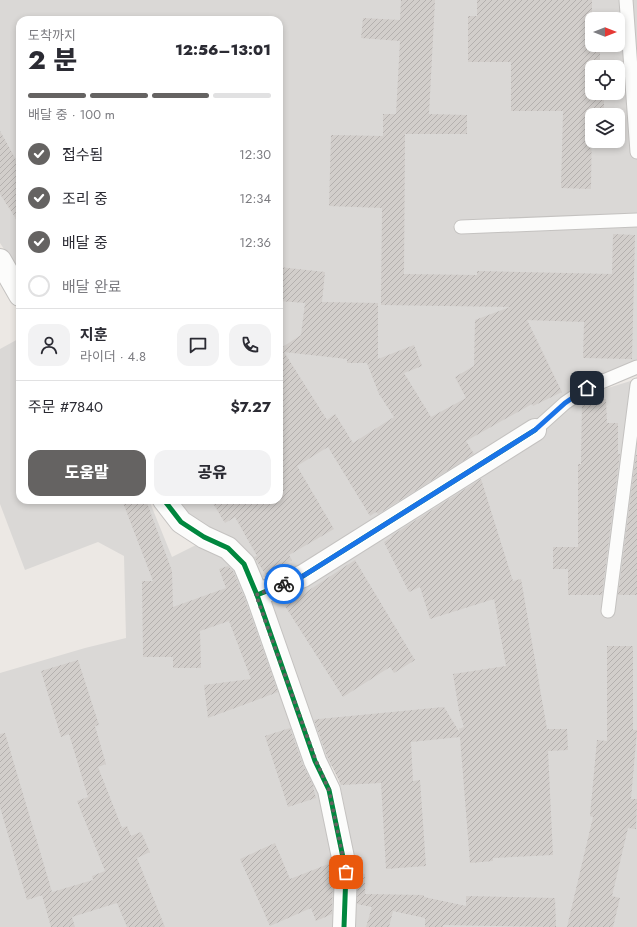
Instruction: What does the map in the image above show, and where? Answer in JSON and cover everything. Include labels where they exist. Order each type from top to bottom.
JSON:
[{"type":"street","points":[[0,260],[16,287]]},
{"type":"street","points":[[256,595],[303,576],[535,430]]},
{"type":"street","points":[[167,504],[181,522],[228,548],[244,564],[316,761],[329,790],[346,872],[344,927]]},
{"type":"lane","points":[[626,0],[637,152]]},
{"type":"lane","points":[[461,227],[637,220]]},
{"type":"lane","points":[[535,430],[565,403],[587,388],[637,367]]},
{"type":"lane","points":[[608,611],[637,385]]},
{"type":"shaded area","points":[[0,0],[637,0],[637,361],[562,401],[483,457],[297,571],[270,579],[257,575],[194,522],[183,504],[283,504],[283,16],[16,16],[16,267],[0,243]]},
{"type":"shaded area","points":[[16,340],[16,504],[151,504],[172,557],[198,544],[233,559],[288,691],[340,857],[341,927],[0,927],[0,673],[85,648],[126,638],[124,556],[98,542],[25,570],[0,504],[0,349]]},
{"type":"shaded area","points":[[637,379],[637,927],[350,927],[352,872],[345,809],[337,771],[316,754],[265,605],[304,584],[582,396]]},
{"type":"building","points":[[401,0],[435,0],[429,114],[467,115],[467,134],[405,134],[404,274],[477,275],[477,271],[612,274],[613,234],[635,235],[632,359],[583,358],[584,322],[527,320],[562,392],[533,406],[532,404],[466,441],[474,454],[378,514],[376,512],[370,516],[328,447],[297,466],[334,529],[289,555],[292,560],[266,575],[254,557],[257,556],[235,517],[225,523],[213,504],[283,504],[283,347],[301,335],[305,303],[283,301],[283,267],[325,272],[322,302],[378,303],[378,359],[414,345],[422,366],[404,373],[431,417],[466,398],[455,377],[474,366],[475,320],[510,307],[381,305],[382,208],[329,206],[331,135],[383,136],[383,114],[396,114],[400,41],[361,38],[363,18],[400,20]],"holes":[[[284,352],[347,359],[347,363],[367,363],[379,394],[394,417],[353,443],[335,414],[327,420]]]},
{"type":"building","points":[[477,0],[592,0],[592,12],[585,12],[585,52],[600,52],[600,60],[585,60],[585,100],[604,100],[604,108],[585,108],[585,148],[592,148],[591,189],[561,188],[563,111],[511,111],[511,62],[468,62],[468,16],[477,16]]},
{"type":"building","points":[[0,131],[16,160],[16,219],[0,194]]},
{"type":"building","points":[[585,399],[606,399],[607,423],[618,423],[618,454],[620,454],[602,595],[568,595],[568,569],[553,569],[553,547],[578,547],[578,464],[581,464],[582,401]]},
{"type":"building","points":[[636,455],[637,595],[618,595]]},
{"type":"building","points":[[481,479],[513,581],[521,579],[547,729],[567,729],[568,750],[548,751],[553,855],[493,858],[493,861],[470,863],[460,737],[411,742],[413,781],[420,780],[426,866],[386,869],[381,783],[341,785],[327,756],[314,720],[444,707],[460,733],[459,729],[464,727],[459,711],[453,674],[506,666],[494,599],[430,619],[420,587],[409,592],[384,542],[392,537],[391,536]]},
{"type":"building","points":[[124,504],[147,504],[172,571],[173,607],[226,588],[219,569],[228,566],[233,571],[245,599],[278,692],[208,718],[204,685],[251,679],[229,621],[200,631],[201,668],[173,668],[173,657],[143,657],[142,581],[153,581]]},
{"type":"building","points":[[355,560],[415,660],[394,673],[390,667],[343,697],[285,606]]},
{"type":"building","points":[[607,646],[633,646],[633,730],[637,730],[631,799],[637,799],[636,829],[628,828],[612,896],[620,898],[613,927],[567,927],[593,817],[590,816],[597,740],[607,741]]},
{"type":"building","points":[[78,660],[99,725],[95,726],[106,764],[98,767],[122,828],[127,826],[131,836],[141,832],[150,852],[137,858],[165,927],[127,927],[117,903],[72,917],[75,927],[51,927],[42,895],[93,880],[92,876],[105,871],[77,801],[88,797],[69,734],[61,737],[41,671]]},
{"type":"building","points":[[290,728],[303,765],[314,787],[316,798],[288,807],[265,736]]},
{"type":"building","points":[[5,733],[52,892],[27,900],[0,807],[0,734]]},
{"type":"building","points":[[275,843],[290,879],[331,863],[333,873],[332,914],[316,921],[311,908],[270,926],[240,859]]},
{"type":"building","points":[[358,872],[365,874],[365,894],[424,895],[424,897],[466,906],[466,896],[555,898],[556,927],[443,925],[443,927],[425,927],[425,918],[393,911],[389,927],[366,927],[372,907],[357,904]]},
{"type":"cycle path","points":[[257,595],[303,576],[535,430]]},
{"type":"cycle path","points":[[167,504],[181,522],[204,537],[228,548],[244,564],[257,595],[315,761],[329,790],[346,872],[344,927]]},
{"type":"way so far","points":[[284,584],[256,595],[316,761],[329,790],[346,872]]},
{"type":"route","points":[[284,584],[303,576],[535,430],[565,403],[587,388]]}]
